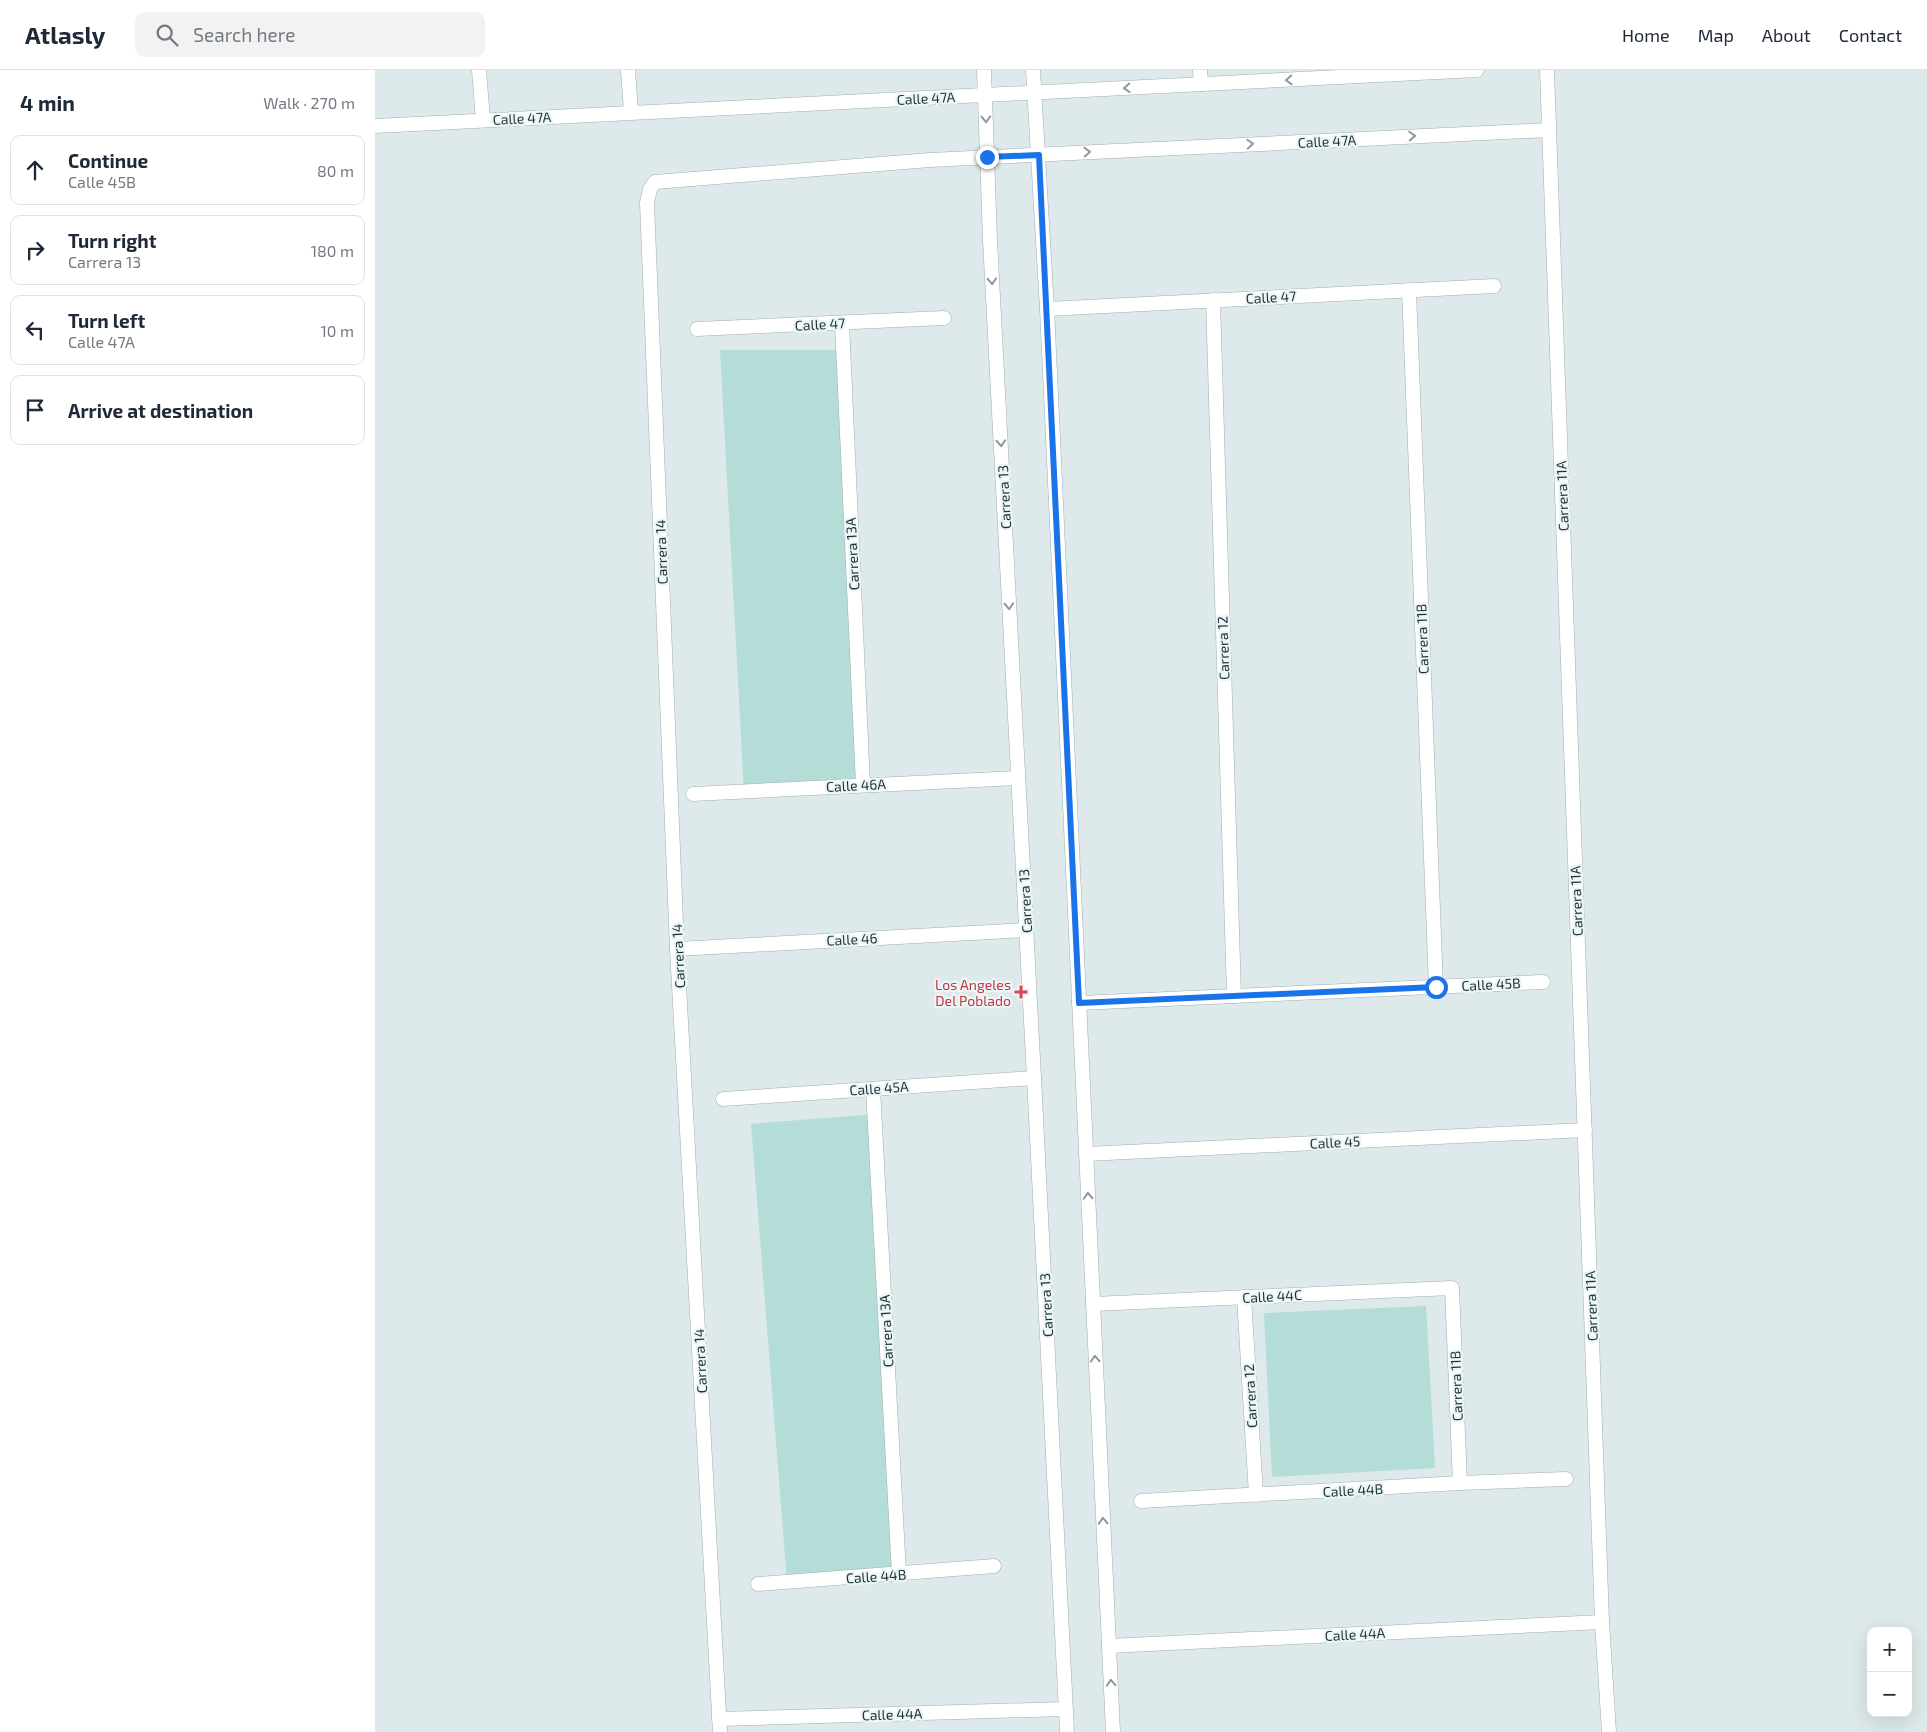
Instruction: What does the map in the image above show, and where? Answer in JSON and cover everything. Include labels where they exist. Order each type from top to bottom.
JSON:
[{"type":"street","points":[[479,70],[483,120]]},
{"type":"street","points":[[628,70],[631,112]]},
{"type":"street","name":"Carrera 13","points":[[984,70],[1067,1732]]},
{"type":"street","points":[[1033,70],[1047,309],[1113,1732]]},
{"type":"street","name":"Calle 47A","points":[[375,126],[985,95],[1201,77],[1477,70]]},
{"type":"street","name":"Carrera 11A","points":[[1547,70],[1602,1622],[1609,1732]]},
{"type":"street","name":"Calle 47A","points":[[655,182],[987,157],[1549,130]]},
{"type":"street","name":"Carrera 14","points":[[655,182],[650,189],[647,203],[677,949],[720,1725]]},
{"type":"street","name":"Calle 47","points":[[1047,309],[1494,286]]},
{"type":"street","name":"Carrera 11B","points":[[1409,290],[1436,987]]},
{"type":"street","name":"Carrera 12","points":[[1213,300],[1234,996]]},
{"type":"street","name":"Calle 47","points":[[697,329],[944,318]]},
{"type":"street","name":"Carrera 13A","points":[[842,322],[863,785]]},
{"type":"street","name":"Calle 46A","points":[[693,794],[1019,778]]},
{"type":"street","name":"Calle 46","points":[[677,949],[1026,930]]},
{"type":"street","name":"Calle 45B","points":[[1079,1003],[1543,982]]},
{"type":"street","name":"Calle 45A","points":[[723,1099],[1035,1078]]},
{"type":"street","name":"Carrera 13A","points":[[873,1089],[899,1574]]},
{"type":"street","name":"Calle 45","points":[[1086,1154],[1585,1130]]},
{"type":"street","name":"Carrera 11B","points":[[1452,1288],[1460,1483]]},
{"type":"street","name":"Calle 44C","points":[[1093,1304],[1452,1288]]},
{"type":"street","name":"Carrera 12","points":[[1244,1297],[1256,1495]]},
{"type":"street","name":"Calle 44B","points":[[1141,1501],[1565,1479]]},
{"type":"street","name":"Calle 44B","points":[[758,1584],[994,1566]]},
{"type":"street","name":"Calle 44A","points":[[1109,1646],[1602,1622]]},
{"type":"street","name":"Calle 44A","points":[[720,1725],[1065,1709]]},
{"type":"green space","points":[[720,350],[843,350],[863,785],[744,792]]},
{"type":"green space","points":[[875,1114],[899,1574],[787,1582],[751,1124]]},
{"type":"green space","points":[[1426,1306],[1435,1468],[1272,1477],[1264,1313]]},
{"type":"place","name":"Los Angeles Del Poblado","points":[[1021,992]]},
{"type":"route","points":[[987,157],[1039,155],[1079,1003],[1436,987]]}]
